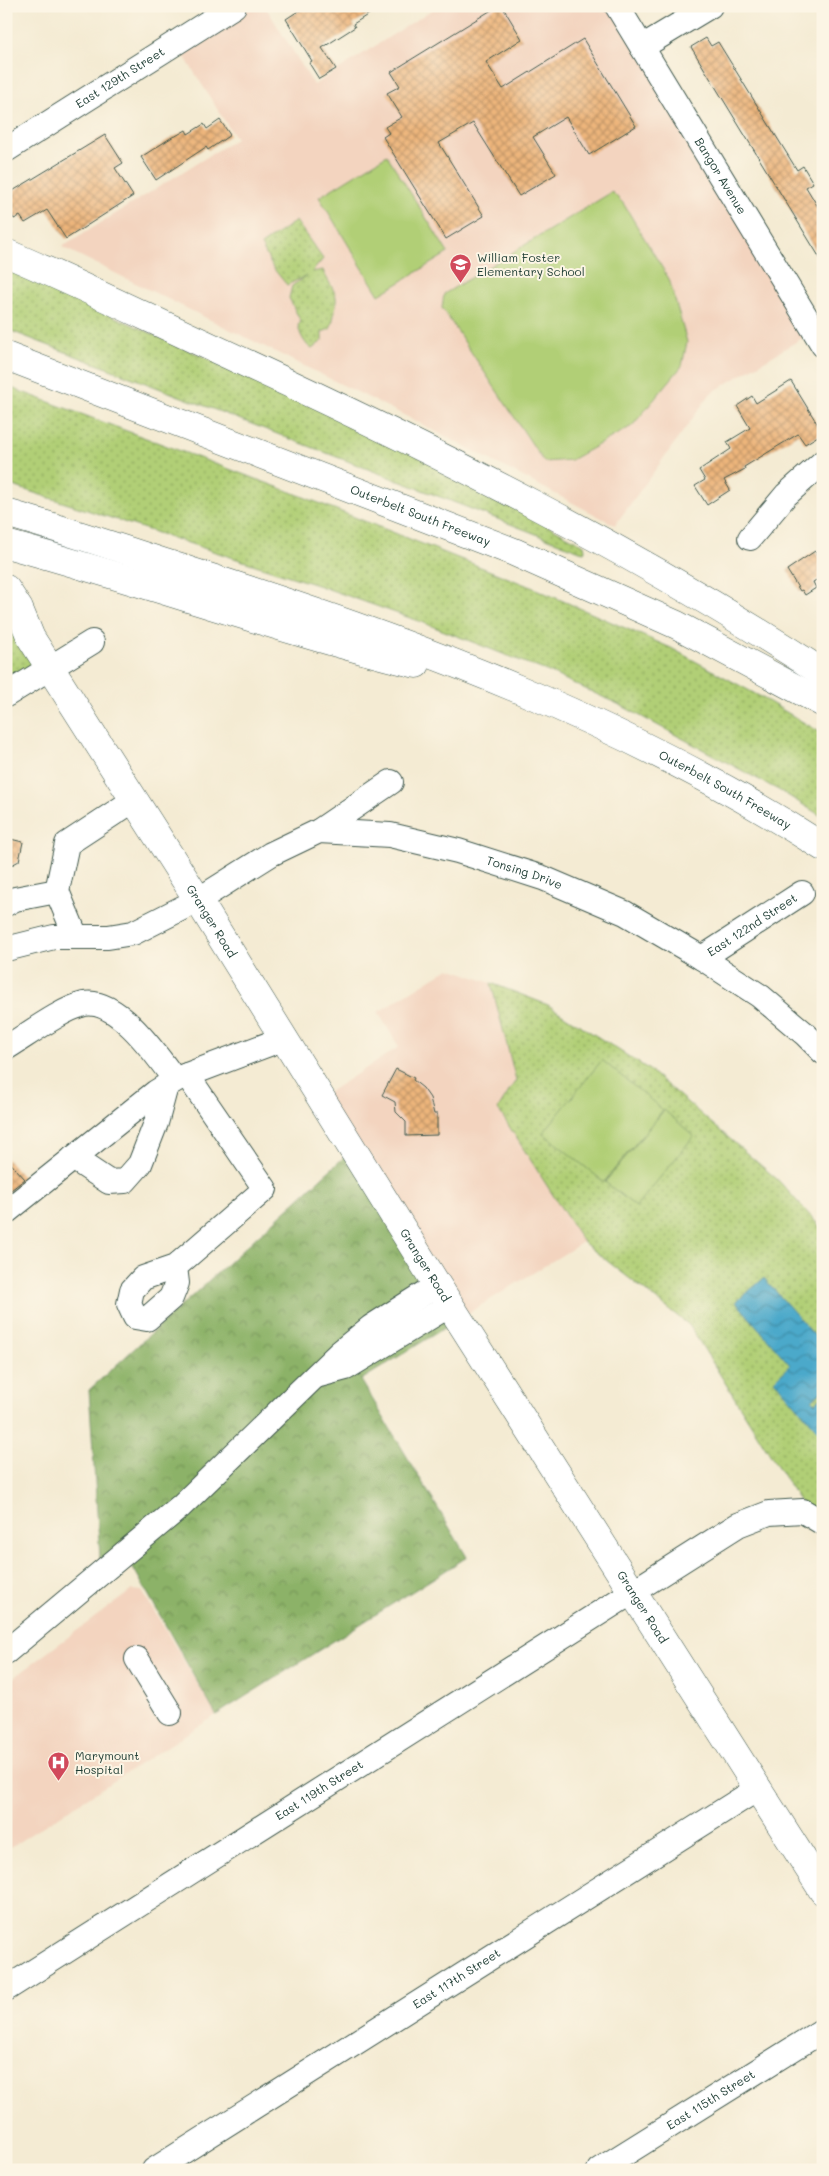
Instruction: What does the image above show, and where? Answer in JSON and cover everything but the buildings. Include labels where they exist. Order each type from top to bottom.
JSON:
[{"type":"main road","points":[[6,253],[330,402],[513,492],[676,582],[762,634],[823,674]]},
{"type":"main road","name":"Outerbelt South Freeway","points":[[6,356],[514,552],[677,625],[823,703]]},
{"type":"main road","name":"Outerbelt South Freeway","points":[[6,513],[296,604],[406,643],[527,691],[653,750],[737,795],[823,847]]},
{"type":"main road","points":[[6,544],[333,641],[527,691]]},
{"type":"main road","name":"Granger Road","points":[[6,590],[19,609],[31,638],[285,1038],[443,1295],[823,1891]]},
{"type":"main road","name":"Granger Road","points":[[6,613],[31,638]]},
{"type":"street","name":"East 129th Street","points":[[6,150],[234,6]]},
{"type":"street","name":"Bangor Avenue","points":[[617,6],[823,345]]},
{"type":"street","points":[[642,47],[710,6]]},
{"type":"street","points":[[750,538],[786,495],[823,462]]},
{"type":"street","points":[[6,695],[92,642]]},
{"type":"street","points":[[319,831],[391,782]]},
{"type":"street","points":[[76,937],[57,892],[67,844],[134,800]]},
{"type":"street","name":"Tonsing Drive","points":[[6,949],[54,937],[108,937],[133,932],[198,900],[271,854],[319,831],[390,835],[458,851],[543,878],[625,913],[702,958],[760,996],[823,1052]]},
{"type":"street","points":[[6,904],[16,899],[57,892]]},
{"type":"street","name":"East 122nd Street","points":[[702,958],[802,893]]},
{"type":"street","points":[[6,1048],[71,1009],[85,1004],[97,1005],[116,1013],[140,1035],[265,1189],[175,1268]]},
{"type":"street","points":[[6,1212],[73,1158],[176,1080],[285,1038]]},
{"type":"street","points":[[73,1158],[109,1182],[125,1181],[140,1164],[176,1080]]},
{"type":"street","points":[[6,1652],[181,1506],[312,1377],[346,1368],[443,1295]]},
{"type":"street","name":"East 119th Street","points":[[6,1989],[738,1525],[769,1513],[803,1511],[823,1523]]},
{"type":"street","points":[[137,1660],[170,1713]]},
{"type":"street","name":"East 117th Street","points":[[154,2170],[758,1788]]},
{"type":"street","name":"East 115th Street","points":[[599,2170],[823,2030]]},
{"type":"shaded area","name":"William Foster Elementary School","points":[[234,6],[265,6],[314,85],[438,6],[617,6],[814,331],[711,393],[615,525],[414,420],[62,247],[236,139],[176,43]]},
{"type":"shaded area","points":[[449,968],[491,983],[516,1080],[498,1109],[583,1242],[459,1319],[321,1097],[399,1047],[378,1012]]},
{"type":"shaded area","name":"Marymount Hospital","points":[[132,1590],[142,1591],[216,1715],[6,1850],[6,1683]]},
{"type":"green space","points":[[387,155],[448,253],[379,295],[319,197]]},
{"type":"green space","points":[[612,192],[623,203],[669,279],[687,342],[682,366],[632,426],[571,460],[544,462],[442,308],[444,294]]},
{"type":"green space","points":[[296,221],[323,259],[312,272],[323,270],[336,297],[330,329],[322,332],[322,341],[312,349],[301,335],[298,325],[301,322],[289,298],[292,286],[306,276],[287,285],[273,268],[261,245]]},
{"type":"green space","points":[[6,268],[386,439],[584,545],[585,550],[584,552],[580,551],[6,329]]},
{"type":"green space","points":[[6,386],[296,494],[531,587],[671,648],[761,697],[823,734],[823,817],[784,793],[620,705],[549,672],[424,623],[320,586],[7,484]]},
{"type":"green space","points":[[6,589],[50,668],[6,695]]},
{"type":"green space","points":[[491,983],[548,1005],[648,1069],[778,1180],[823,1230],[823,1539],[689,1325],[583,1242],[498,1109],[516,1080]]},
{"type":"green space","points":[[602,1060],[663,1110],[604,1182],[543,1133]]},
{"type":"green space","points":[[664,1110],[694,1136],[636,1207],[605,1182]]},
{"type":"green space","points":[[353,1149],[459,1319],[361,1380],[467,1557],[216,1715],[125,1553],[101,1573],[89,1390]]},
{"type":"water","points":[[764,1278],[823,1345],[823,1390],[812,1400],[815,1403],[823,1396],[823,1430],[820,1433],[774,1380],[790,1365],[736,1302]]},
{"type":"place","name":"William Foster Elementary School","points":[[461,284]]},
{"type":"place","name":"Marymount Hospital","points":[[59,1782]]}]
